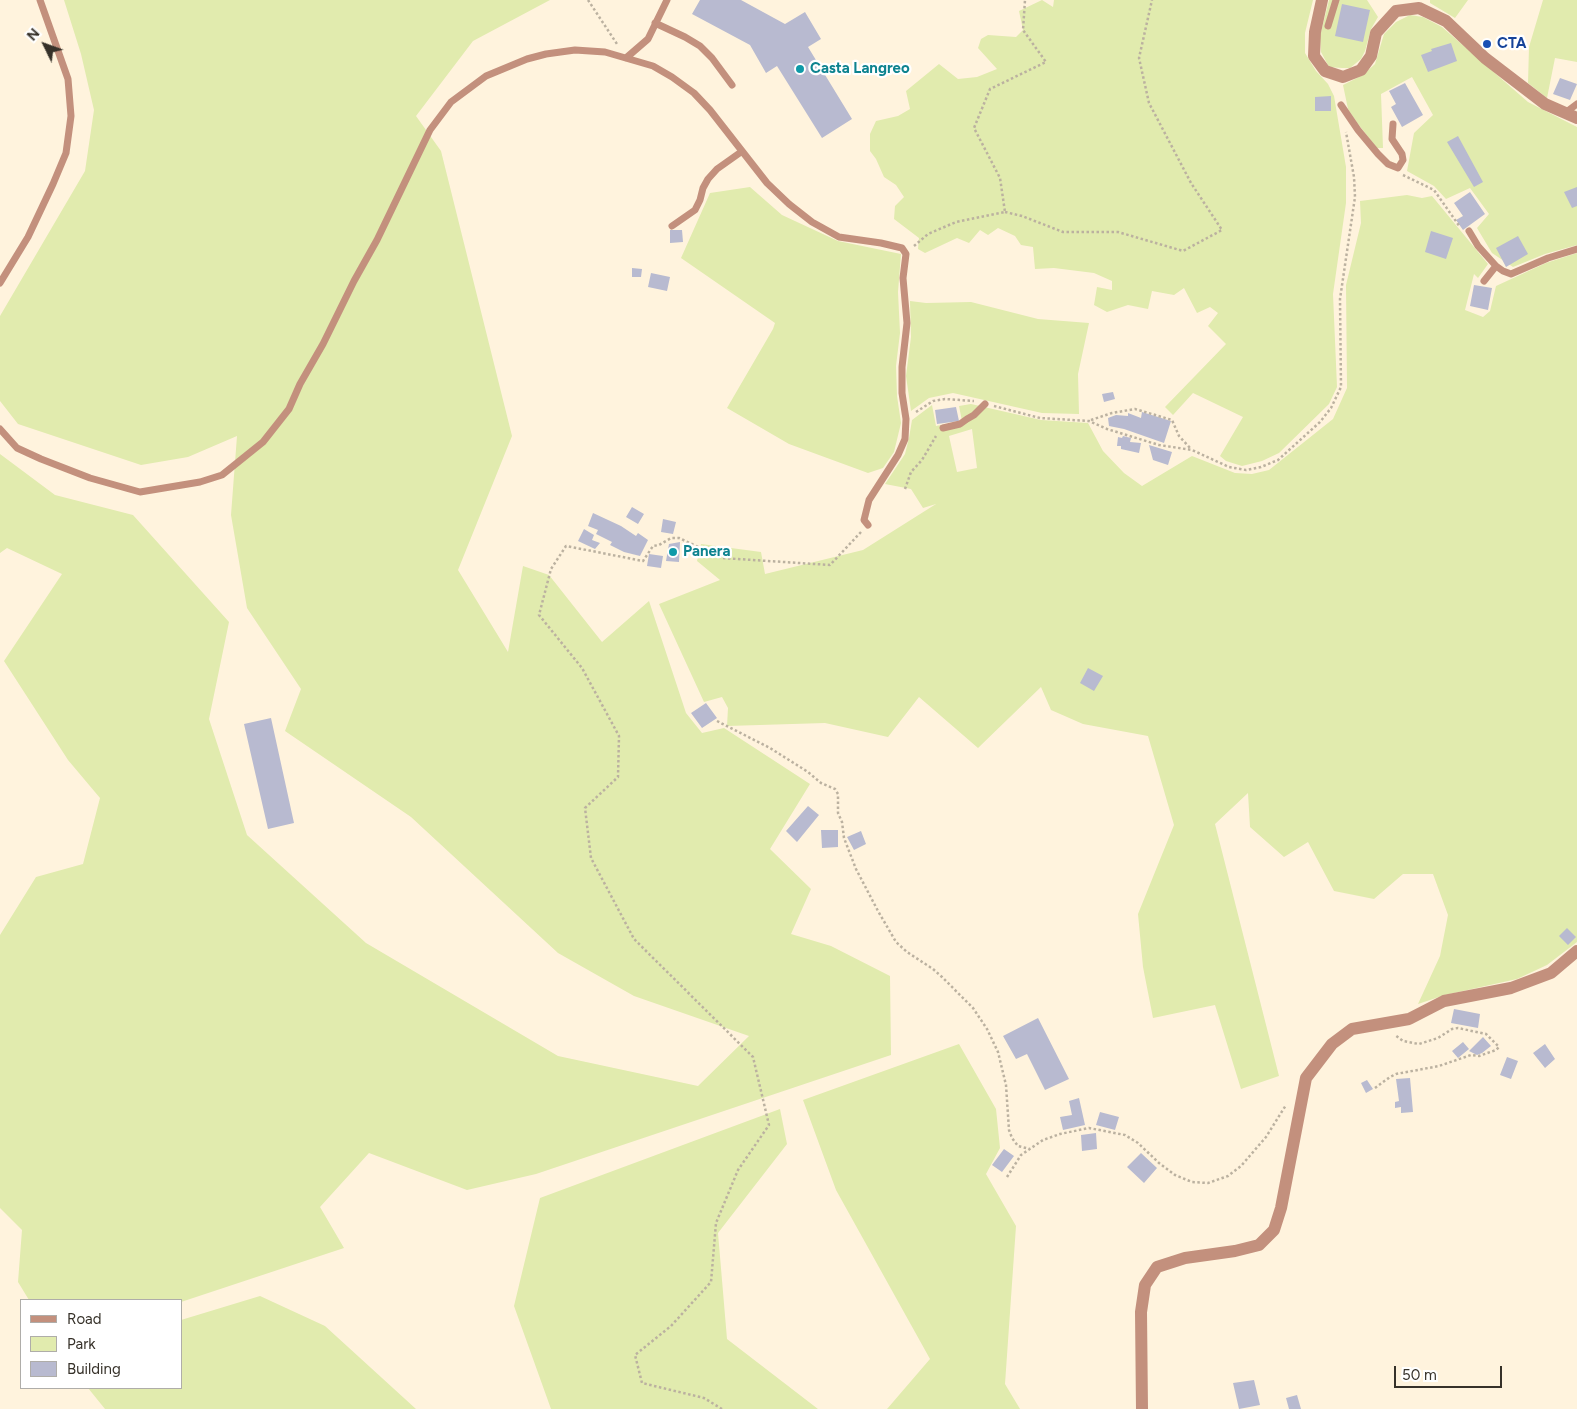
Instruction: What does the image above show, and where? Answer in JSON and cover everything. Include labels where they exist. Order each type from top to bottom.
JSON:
[{"type":"street","points":[[1322,0],[1315,32],[1314,56],[1325,71],[1343,77],[1361,70],[1371,56],[1376,33],[1396,11],[1419,8],[1446,21],[1485,58],[1545,104],[1571,116]]},
{"type":"street","points":[[1142,1409],[1141,1312],[1144,1285],[1157,1267],[1185,1258],[1259,1245],[1274,1230],[1281,1208],[1306,1078],[1332,1044],[1352,1029],[1408,1019],[1444,1001],[1511,988],[1551,973],[1577,951]]},
{"type":"lane","points":[[0,283],[28,237],[66,153],[71,116],[68,78],[40,0]]},
{"type":"lane","points":[[626,58],[648,39],[667,0]]},
{"type":"lane","points":[[1328,26],[1336,0]]},
{"type":"lane","points":[[655,23],[700,46],[712,58],[732,85]]},
{"type":"lane","points":[[0,429],[17,448],[40,459],[90,478],[140,492],[200,482],[222,475],[264,442],[289,409],[300,384],[377,240],[430,130],[451,102],[486,76],[526,58],[575,50],[605,52],[653,66],[694,93],[710,110],[767,183],[812,222],[840,237],[902,248],[906,254],[902,278],[907,323],[902,367],[902,392],[906,418],[905,439],[898,455],[869,500],[864,520],[868,525]]},
{"type":"lane","points":[[1571,116],[1577,104]]},
{"type":"lane","points":[[1341,105],[1378,154],[1388,164],[1398,168],[1403,160],[1402,154],[1392,139],[1393,124]]},
{"type":"lane","points":[[672,226],[695,210],[703,188],[717,169],[741,152]]},
{"type":"lane","points":[[1469,231],[1473,239],[1496,266],[1503,272],[1511,274],[1548,258],[1577,249]]},
{"type":"lane","points":[[1484,281],[1496,266]]},
{"type":"lane","points":[[943,428],[960,424],[974,415],[985,404]]},
{"type":"path","points":[[588,0],[626,58]]},
{"type":"path","points":[[1005,212],[1000,178],[974,128],[990,89],[1046,62],[1023,30],[1025,0]]},
{"type":"path","points":[[906,254],[928,234],[956,222],[1005,212],[1022,216],[1063,232],[1118,232],[1183,251],[1222,230],[1191,183],[1149,103],[1139,58],[1152,0]]},
{"type":"path","points":[[1089,420],[1107,429],[1159,445],[1192,450],[1229,467],[1246,470],[1261,467],[1278,460],[1320,422],[1331,408],[1341,388],[1340,299],[1355,197],[1354,177],[1341,105]]},
{"type":"path","points":[[1398,168],[1402,175],[1434,190],[1466,234],[1473,239]]},
{"type":"path","points":[[906,418],[933,401],[954,399],[972,400],[1040,418],[1089,420],[1134,409],[1172,420],[1179,436],[1192,450]]},
{"type":"path","points":[[905,489],[911,472],[922,460],[937,432],[943,428]]},
{"type":"path","points":[[722,1409],[704,1398],[642,1383],[635,1355],[671,1326],[712,1282],[716,1223],[738,1170],[769,1125],[753,1057],[634,939],[591,858],[585,808],[618,777],[619,736],[582,668],[539,615],[551,569],[566,546],[618,555],[643,562],[653,546],[659,545],[670,538],[679,538],[722,558],[830,565],[868,525]]},
{"type":"path","points":[[717,721],[770,748],[821,783],[836,789],[838,794],[838,813],[842,822],[844,838],[856,869],[878,911],[896,942],[942,977],[973,1008],[987,1029],[998,1052],[1006,1085],[1009,1130],[1018,1146],[1030,1149]]},
{"type":"path","points":[[1375,1088],[1396,1074],[1439,1066],[1471,1055],[1479,1056],[1496,1050],[1499,1047],[1486,1034],[1458,1028],[1452,1029],[1438,1038],[1419,1044],[1411,1043],[1398,1037],[1384,1023]]},
{"type":"path","points":[[1007,1177],[1020,1156],[1030,1149],[1051,1137],[1089,1128],[1118,1133],[1138,1143],[1175,1175],[1192,1182],[1208,1183],[1228,1176],[1240,1166],[1266,1137],[1288,1103]]},
{"type":"green space","points":[[64,0],[550,0],[473,41],[416,116],[441,151],[512,436],[458,570],[508,652],[523,566],[549,575],[602,642],[649,601],[686,713],[702,733],[724,728],[810,784],[770,849],[811,889],[791,934],[831,946],[890,976],[891,1055],[536,1174],[467,1190],[369,1153],[320,1207],[344,1248],[182,1302],[182,1299],[28,1299],[18,1282],[22,1230],[0,1208],[0,935],[36,877],[83,864],[100,798],[68,760],[4,661],[62,574],[7,548],[0,553],[0,454],[55,495],[133,515],[229,622],[209,719],[247,835],[366,943],[558,1056],[698,1086],[749,1036],[634,996],[558,953],[411,817],[285,731],[301,689],[247,608],[231,515],[237,436],[188,457],[141,465],[18,424],[0,401],[0,316],[85,171],[94,110],[81,54]]},
{"type":"green space","points":[[1042,0],[1053,7],[1054,0],[1313,0],[1305,33],[1305,53],[1316,71],[1328,84],[1334,96],[1346,167],[1346,203],[1333,294],[1337,387],[1329,404],[1279,453],[1262,461],[1242,466],[1226,461],[1220,456],[1243,417],[1193,393],[1173,415],[1165,407],[1226,344],[1208,326],[1218,313],[1210,307],[1197,313],[1184,288],[1174,295],[1152,291],[1148,309],[1128,305],[1107,312],[1094,305],[1097,287],[1112,290],[1112,281],[1094,273],[1054,268],[1035,269],[1033,247],[1021,245],[1015,236],[998,228],[988,235],[980,230],[969,243],[957,238],[925,253],[918,249],[919,238],[894,219],[895,206],[904,197],[896,185],[884,177],[870,151],[870,134],[876,121],[898,116],[910,109],[906,91],[939,64],[958,79],[977,77],[997,69],[978,48],[981,39],[988,35],[1016,37],[1023,30],[1019,11]]},
{"type":"green space","points":[[1329,0],[1367,0],[1378,17],[1371,29],[1361,59],[1350,68],[1329,67],[1321,52],[1320,36]]},
{"type":"green space","points":[[1430,0],[1468,0],[1455,18],[1430,3]]},
{"type":"green space","points":[[1543,0],[1577,0],[1577,62],[1555,58],[1547,98],[1528,83],[1529,47]]},
{"type":"green space","points":[[1410,15],[1423,17],[1442,27],[1528,102],[1577,127],[1577,245],[1545,254],[1513,267],[1492,253],[1477,228],[1489,214],[1470,188],[1446,199],[1434,186],[1407,171],[1414,133],[1433,115],[1412,77],[1381,94],[1383,148],[1377,148],[1358,124],[1348,109],[1343,85],[1363,75],[1375,64],[1384,34],[1396,22]]},
{"type":"green space","points":[[750,187],[782,215],[838,241],[901,254],[898,292],[900,333],[896,366],[897,396],[901,423],[894,452],[883,468],[868,473],[789,444],[727,408],[775,323],[681,258],[710,193]]},
{"type":"green space","points":[[1407,195],[1422,198],[1432,196],[1488,264],[1478,278],[1474,274],[1465,310],[1483,317],[1490,311],[1496,286],[1546,263],[1577,253],[1577,942],[1547,965],[1517,979],[1445,995],[1418,1004],[1440,956],[1448,915],[1433,874],[1403,874],[1374,899],[1334,891],[1308,842],[1284,857],[1250,827],[1248,793],[1215,824],[1279,1076],[1241,1089],[1215,1005],[1153,1018],[1143,967],[1138,914],[1174,825],[1148,736],[1083,724],[1051,710],[1041,687],[978,748],[919,697],[888,737],[825,723],[727,726],[728,708],[722,697],[704,702],[659,604],[720,580],[697,561],[701,544],[761,552],[765,574],[863,550],[936,504],[923,508],[911,489],[885,484],[905,454],[912,420],[932,405],[936,426],[962,421],[959,406],[971,404],[1041,420],[1088,423],[1103,451],[1124,473],[1142,486],[1192,456],[1235,473],[1252,474],[1269,470],[1333,419],[1347,388],[1346,285],[1361,223],[1360,201]],"holes":[[[972,429],[977,468],[957,472],[949,436]]]},
{"type":"green space","points":[[910,301],[926,303],[971,302],[1038,319],[1089,323],[1078,374],[1079,414],[1042,413],[953,393],[929,398],[911,411],[906,376],[911,337]]},
{"type":"green space","points":[[959,1044],[996,1109],[1000,1148],[986,1174],[1016,1226],[1005,1384],[1020,1409],[887,1409],[930,1359],[836,1190],[803,1100]]},
{"type":"green space","points":[[780,1109],[787,1144],[718,1233],[727,1339],[818,1409],[551,1409],[514,1306],[540,1198]]},
{"type":"green space","points":[[260,1296],[325,1326],[416,1409],[105,1409],[89,1389],[182,1389],[182,1320]]},
{"type":"building","name":"Casta Langreo","points":[[700,0],[741,0],[785,24],[805,12],[821,39],[808,47],[852,119],[822,138],[777,66],[766,73],[750,45],[692,14]]},
{"type":"building","points":[[1342,4],[1370,10],[1363,42],[1335,36]]},
{"type":"building","points":[[1451,43],[1457,61],[1428,72],[1421,55],[1432,51],[1431,49]]},
{"type":"building","points":[[1560,78],[1577,84],[1570,100],[1553,94]]},
{"type":"building","points":[[1405,83],[1423,115],[1402,127],[1391,107],[1396,104],[1389,91]]},
{"type":"building","points":[[1331,96],[1331,111],[1315,111],[1315,97]]},
{"type":"building","points":[[1458,136],[1483,182],[1474,187],[1447,142]]},
{"type":"building","points":[[1577,187],[1577,206],[1572,208],[1564,192]]},
{"type":"building","points":[[1470,192],[1485,214],[1463,230],[1456,220],[1463,216],[1454,203]]},
{"type":"building","points":[[670,230],[682,230],[683,242],[670,243]]},
{"type":"building","points":[[1431,231],[1453,238],[1446,259],[1425,252]]},
{"type":"building","points":[[1518,236],[1528,254],[1506,267],[1496,248]]},
{"type":"building","points":[[632,268],[642,269],[641,277],[632,277]]},
{"type":"building","points":[[651,273],[670,277],[667,291],[648,287]]},
{"type":"building","points":[[1474,285],[1492,288],[1488,310],[1470,306]]},
{"type":"building","points":[[1113,392],[1115,399],[1104,402],[1102,394]]},
{"type":"building","points":[[956,407],[959,421],[937,424],[935,410]]},
{"type":"building","points":[[1142,412],[1171,421],[1164,443],[1124,429],[1109,426],[1108,418],[1116,415],[1128,416],[1128,413],[1141,418]]},
{"type":"building","points":[[1123,436],[1131,438],[1130,442],[1141,443],[1139,453],[1121,449],[1121,446],[1117,446],[1118,437],[1122,438]]},
{"type":"building","points":[[1149,445],[1172,452],[1168,465],[1153,460]]},
{"type":"building","points":[[632,507],[644,514],[638,524],[626,517]]},
{"type":"building","points":[[593,513],[621,526],[636,536],[638,533],[648,540],[640,556],[624,552],[610,545],[612,542],[596,534],[598,530],[588,526]]},
{"type":"building","points":[[663,519],[676,522],[673,534],[661,532]]},
{"type":"building","points":[[584,529],[594,535],[592,540],[600,543],[595,549],[578,541]]},
{"type":"building","name":"Panera","points":[[680,542],[679,562],[666,561],[669,544]]},
{"type":"building","points":[[649,554],[663,556],[661,568],[647,566]]},
{"type":"building","points":[[1088,668],[1103,676],[1094,691],[1080,683]]},
{"type":"building","points":[[706,703],[717,718],[702,728],[691,713]]},
{"type":"building","points":[[271,718],[294,823],[268,829],[244,724]]},
{"type":"building","points":[[808,806],[819,815],[797,842],[786,831]]},
{"type":"building","points":[[821,830],[838,830],[838,847],[822,848]]},
{"type":"building","points":[[861,831],[866,844],[854,850],[847,837]]},
{"type":"building","points":[[1567,928],[1576,937],[1568,945],[1559,936]]},
{"type":"building","points":[[1454,1009],[1480,1014],[1478,1028],[1451,1023]]},
{"type":"building","points":[[1038,1018],[1069,1079],[1045,1090],[1027,1054],[1016,1059],[1003,1036]]},
{"type":"building","points":[[1483,1037],[1491,1046],[1477,1055],[1469,1051]]},
{"type":"building","points":[[1463,1042],[1469,1049],[1458,1058],[1452,1051]]},
{"type":"building","points":[[1545,1044],[1555,1059],[1545,1068],[1533,1053]]},
{"type":"building","points":[[1507,1057],[1518,1061],[1511,1079],[1500,1075]]},
{"type":"building","points":[[1410,1078],[1413,1112],[1401,1113],[1401,1107],[1395,1108],[1395,1102],[1399,1101],[1396,1079]]},
{"type":"building","points":[[1367,1080],[1373,1089],[1366,1093],[1361,1083]]},
{"type":"building","points":[[1079,1098],[1085,1125],[1063,1130],[1060,1117],[1072,1115],[1069,1101]]},
{"type":"building","points":[[1100,1112],[1119,1117],[1115,1130],[1096,1125]]},
{"type":"building","points":[[1096,1133],[1097,1149],[1082,1151],[1081,1135]]},
{"type":"building","points":[[1004,1149],[1014,1156],[1002,1172],[992,1165]]},
{"type":"building","points":[[1141,1153],[1157,1168],[1144,1183],[1127,1167]]},
{"type":"building","points":[[1254,1380],[1260,1405],[1239,1409],[1233,1383]]},
{"type":"building","points":[[1297,1395],[1301,1409],[1289,1409],[1286,1398]]},
{"type":"place","name":"CTA","points":[[1487,44]]},
{"type":"place","name":"Casta Langreo","points":[[800,69]]},
{"type":"place","name":"Panera","points":[[673,552]]}]
